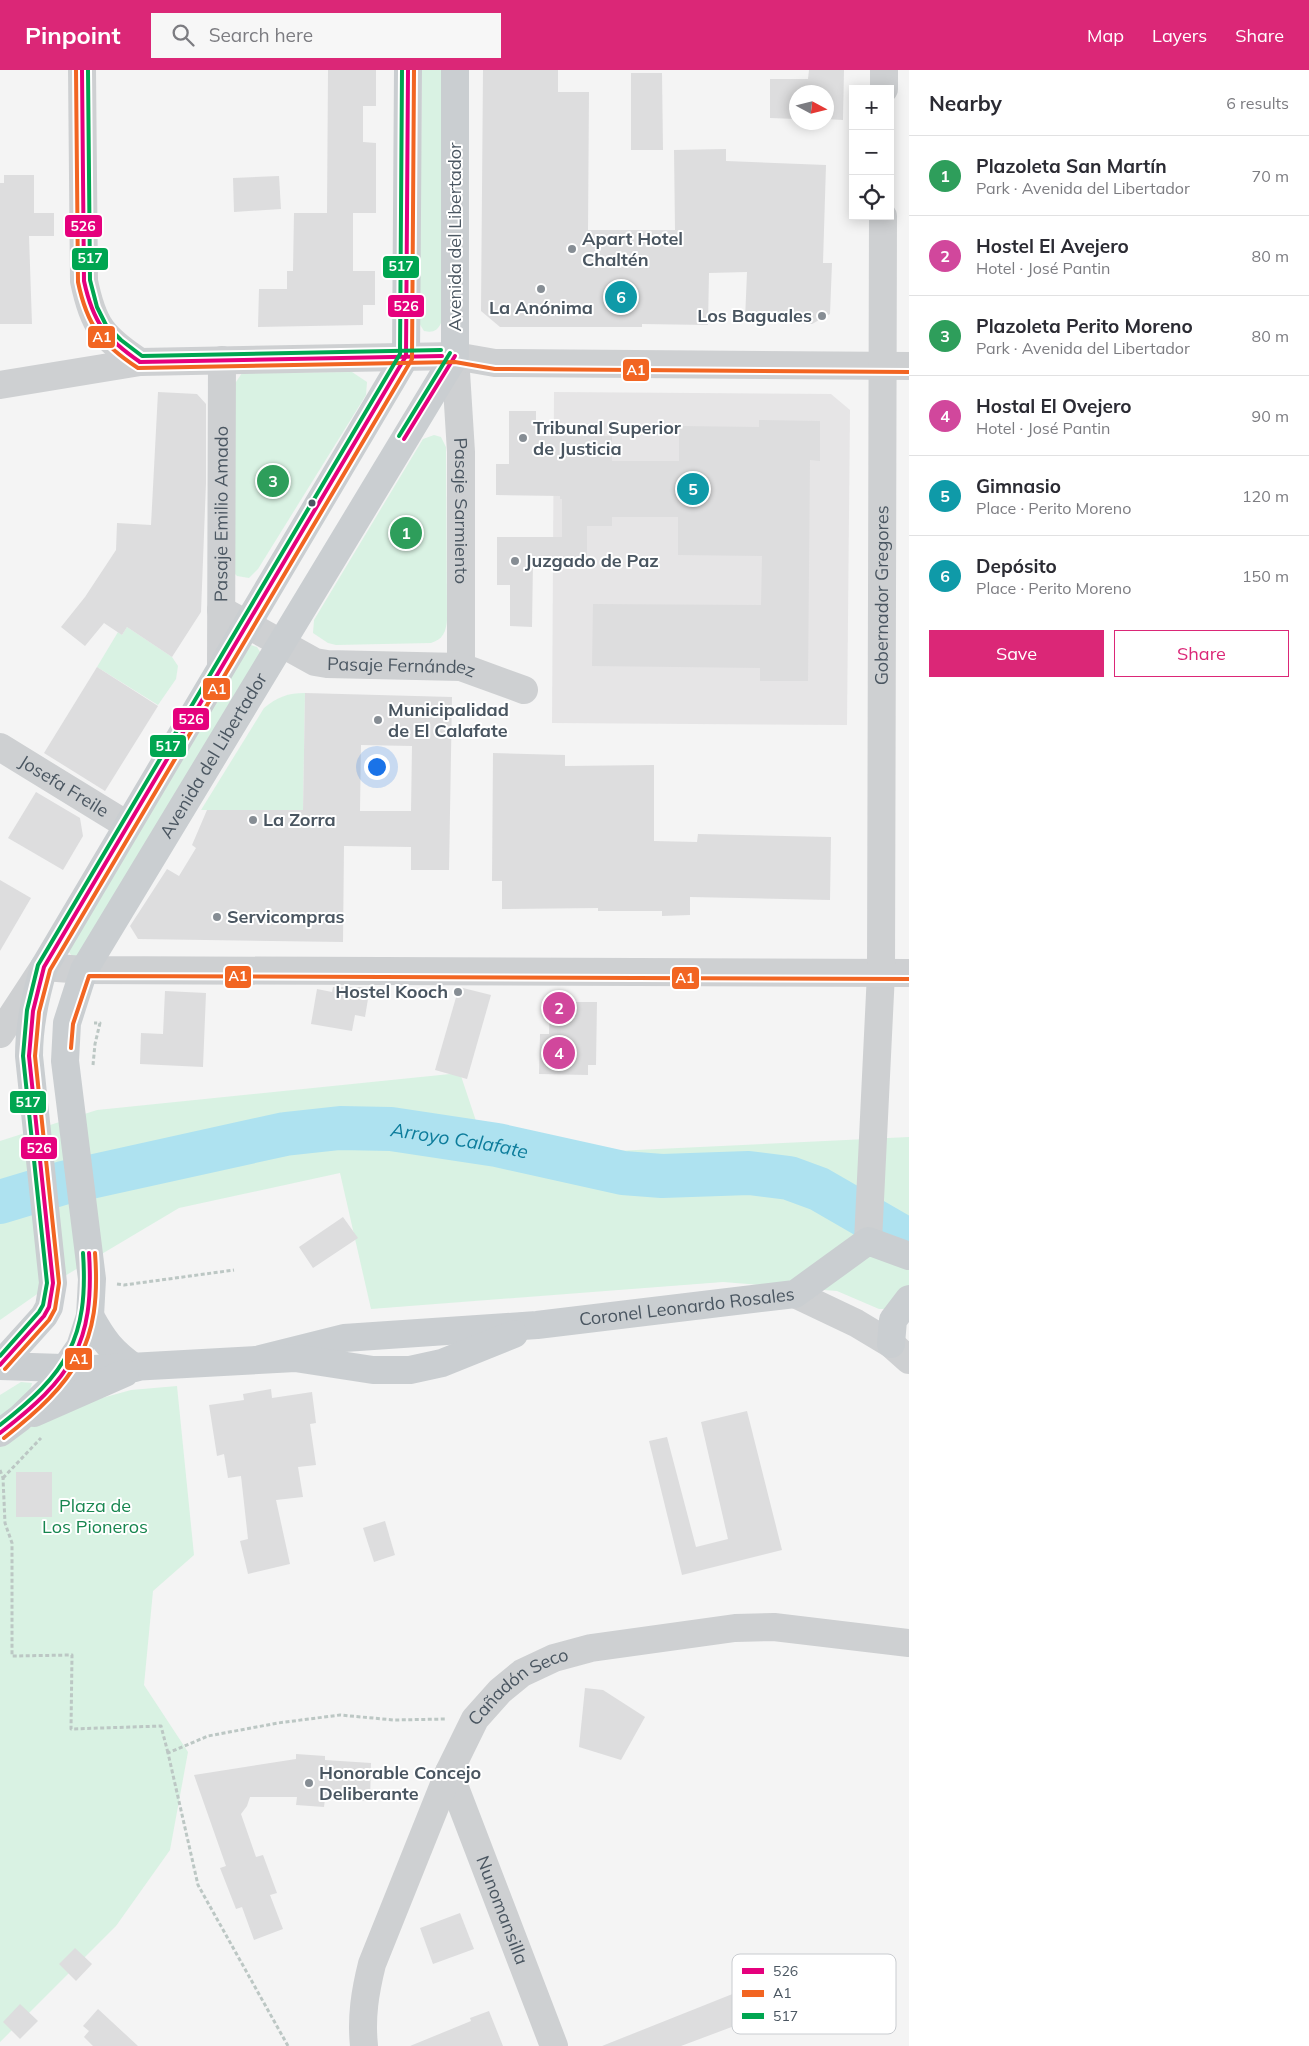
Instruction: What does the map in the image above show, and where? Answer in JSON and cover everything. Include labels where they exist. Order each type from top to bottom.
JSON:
[{"type":"main road","points":[[0,1365],[44,1316],[49,1307],[53,1283],[29,1056],[30,1026],[35,996],[44,967],[406,356],[408,70]]},
{"type":"main road","name":"Avenida del Libertador","points":[[10,1426],[54,1385],[80,1348],[101,1281],[67,1089],[65,1042],[67,1023],[84,970],[280,642],[455,356],[455,70]]},
{"type":"main road","points":[[869,1233],[909,1256]]},
{"type":"main road","name":"Coronel Leonardo Rosales","points":[[260,1359],[344,1338],[537,1325],[795,1294],[869,1233]]},
{"type":"main road","points":[[900,1352],[893,1320],[909,1299]]},
{"type":"main road","points":[[90,1316],[103,1339],[115,1354],[135,1368]]},
{"type":"main road","name":"Coronel Leonardo Rosales","points":[[0,1365],[66,1369],[135,1368],[295,1358],[373,1370],[410,1370],[442,1363],[537,1325]]},
{"type":"main road","points":[[10,1426],[135,1368]]},
{"type":"street","points":[[82,70],[84,281],[90,308],[101,331],[118,347],[140,362]]},
{"type":"street","points":[[884,70],[884,85]]},
{"type":"street","name":"Gobernador Gregores","points":[[869,1233],[881,973],[883,220]]},
{"type":"street","points":[[0,385],[140,362],[406,356],[455,356],[496,364],[909,366]]},
{"type":"street","name":"Pasaje Sarmiento","points":[[455,356],[461,452],[461,667]]},
{"type":"street","name":"Pasaje Emilio Amado","points":[[221,666],[222,360]]},
{"type":"street","name":"Pasaje Fernández","points":[[221,610],[311,660],[327,664],[461,667],[524,690]]},
{"type":"street","name":"Josefa Freile","points":[[0,747],[127,825]]},
{"type":"street","points":[[0,1034],[44,967],[84,970],[909,973]]},
{"type":"street","points":[[795,1294],[856,1323],[900,1352]]},
{"type":"street","name":"Cañadón Seco","points":[[364,2046],[362,2020],[365,1991],[372,1964],[449,1772],[475,1718],[500,1691],[522,1673],[554,1658],[591,1648],[736,1628],[774,1627],[909,1644]]},
{"type":"street","name":"Nunomansilla","points":[[449,1772],[554,2046]]},
{"type":"path","points":[[101,1281],[124,1285],[234,1270]]},
{"type":"path","points":[[0,1470],[4,1478],[5,1523],[12,1543],[12,1656],[72,1655],[71,1729],[161,1726],[198,1884],[288,2046]]},
{"type":"path","points":[[168,1753],[208,1736],[278,1723],[340,1715],[394,1720],[475,1718]]},
{"type":"shaded area","points":[[554,392],[831,394],[850,410],[847,725],[552,723]]},
{"type":"green space","points":[[422,70],[444,70],[441,323],[436,330],[430,332],[424,331],[419,323]]},
{"type":"green space","points":[[352,372],[367,382],[366,395],[258,569],[249,578],[237,576],[233,572],[234,385],[242,373]]},
{"type":"green space","points":[[434,435],[441,437],[446,447],[447,620],[445,631],[441,637],[431,643],[336,645],[328,643],[313,633],[314,620],[423,439]]},
{"type":"green space","points":[[127,627],[172,657],[178,666],[176,679],[158,705],[97,667],[118,632],[122,635]]},
{"type":"green space","points":[[246,646],[257,647],[262,655],[82,956],[72,956],[68,951]]},
{"type":"green space","points":[[305,693],[303,810],[201,810],[264,708],[283,696]]},
{"type":"green space","points":[[460,1073],[488,1157],[909,1137],[909,1309],[879,1309],[837,1291],[723,1282],[371,1309],[340,1173],[179,1208],[53,1283],[0,1320],[0,1141],[97,1110]]},
{"type":"green space","points":[[21,1382],[32,1383],[29,1394],[0,1418],[0,1395]]},
{"type":"green space","name":"Plaza de Los Pioneros","points":[[177,1386],[194,1555],[153,1591],[144,1685],[188,1752],[170,1850],[116,1926],[0,2042],[0,1443],[62,1409],[131,1390]]},
{"type":"building","points":[[328,70],[376,70],[376,106],[363,106],[363,142],[376,143],[376,213],[353,213],[353,271],[375,271],[375,305],[363,305],[363,325],[258,327],[259,289],[287,289],[287,271],[293,271],[294,213],[327,213]]},
{"type":"building","points":[[483,70],[558,70],[558,92],[589,92],[588,230],[675,230],[674,150],[726,149],[726,161],[826,165],[823,263],[832,263],[830,314],[812,324],[745,320],[747,272],[709,273],[708,325],[642,324],[642,327],[500,327],[481,311]]},
{"type":"building","points":[[809,70],[844,70],[843,120],[834,119],[834,85],[789,85],[789,119],[770,118],[770,79],[808,79]]},
{"type":"building","points":[[631,73],[662,73],[663,150],[631,150]]},
{"type":"building","points":[[4,175],[34,175],[34,213],[54,213],[54,236],[29,236],[32,324],[0,324],[0,183],[4,183]]},
{"type":"building","points":[[279,176],[281,209],[234,212],[233,178]]},
{"type":"building","points":[[158,392],[197,394],[206,404],[206,483],[201,612],[172,657],[127,627],[122,635],[104,623],[85,646],[61,627],[85,597],[116,550],[117,523],[151,525]]},
{"type":"building","points":[[509,411],[536,411],[536,436],[612,436],[612,461],[679,461],[679,426],[759,427],[759,420],[820,421],[820,461],[810,460],[808,681],[760,681],[760,668],[592,666],[593,604],[761,605],[762,556],[678,555],[678,517],[612,517],[612,526],[587,526],[587,560],[533,561],[532,627],[510,626],[510,585],[497,585],[497,537],[562,537],[562,499],[560,499],[560,496],[496,495],[496,464],[509,464]]},
{"type":"building","points":[[97,667],[158,706],[105,791],[44,753]]},
{"type":"building","points":[[305,693],[452,697],[449,870],[411,870],[411,847],[344,846],[343,942],[138,939],[130,926],[167,869],[179,876],[196,848],[192,845],[207,810],[303,810]],"holes":[[[361,745],[412,746],[411,811],[360,811]]]},
{"type":"building","points":[[493,753],[565,755],[565,766],[654,765],[654,841],[697,842],[698,834],[831,837],[830,900],[690,897],[690,915],[662,916],[662,911],[598,911],[598,908],[502,909],[502,881],[492,881]]},
{"type":"building","points":[[36,792],[80,818],[83,836],[63,870],[8,838]]},
{"type":"building","points":[[0,880],[31,898],[0,951]]},
{"type":"building","points":[[333,987],[370,987],[365,1017],[355,1015],[352,1031],[311,1024],[317,989],[332,992]]},
{"type":"building","points":[[459,987],[491,995],[467,1079],[435,1070]]},
{"type":"building","points":[[165,991],[206,993],[203,1067],[140,1064],[141,1033],[163,1034]]},
{"type":"building","points":[[550,1002],[597,1002],[596,1065],[588,1065],[588,1075],[539,1074],[540,1034],[549,1034]]},
{"type":"building","points":[[343,1217],[358,1238],[313,1268],[299,1247]]},
{"type":"building","points":[[271,1389],[272,1398],[312,1392],[316,1423],[310,1424],[316,1465],[298,1467],[303,1497],[276,1500],[290,1564],[248,1574],[240,1541],[248,1539],[241,1476],[228,1478],[224,1454],[217,1456],[209,1405],[244,1400],[243,1394]]},
{"type":"building","points":[[747,1411],[782,1550],[682,1575],[649,1441],[667,1437],[696,1547],[728,1539],[701,1422]]},
{"type":"building","points":[[16,1472],[52,1472],[52,1517],[16,1517]]},
{"type":"building","points":[[385,1521],[395,1555],[374,1562],[363,1528]]},
{"type":"building","points":[[585,1688],[603,1690],[645,1717],[621,1760],[579,1747]]},
{"type":"building","points":[[296,1754],[325,1756],[325,1760],[371,1763],[370,1801],[325,1799],[324,1807],[296,1805],[297,1797],[250,1797],[247,1806],[241,1814],[256,1857],[263,1855],[277,1893],[270,1895],[283,1929],[254,1940],[242,1907],[236,1909],[220,1868],[226,1866],[194,1775],[296,1759]]},
{"type":"building","points":[[460,1913],[474,1949],[433,1964],[420,1928]]},
{"type":"building","points":[[75,1948],[92,1964],[76,1981],[59,1964]]},
{"type":"building","points":[[732,1994],[732,2027],[681,2046],[602,2046]]},
{"type":"building","points":[[20,2004],[38,2021],[20,2039],[3,2022]]},
{"type":"building","points":[[98,2009],[138,2046],[93,2046],[84,2037],[89,2031],[83,2026]]},
{"type":"building","points":[[489,2011],[503,2046],[410,2046],[471,2021],[470,2018]]},
{"type":"waterway","name":"Arroyo Calafate","points":[[0,1202],[63,1183],[285,1134],[340,1128],[391,1129],[497,1145],[623,1173],[662,1176],[749,1173],[789,1178],[819,1189],[909,1241]]},
{"type":"transit line","name":"A1","points":[[76,70],[78,282],[86,310],[97,332],[114,350],[138,368],[455,362],[495,369],[909,372]]},
{"type":"transit line","name":"526","points":[[82,70],[84,281],[92,308],[102,328],[109,337],[140,362]]},
{"type":"transit line","name":"517","points":[[88,70],[90,280],[97,307],[106,325],[121,340],[142,356],[441,350]]},
{"type":"transit line","name":"517","points":[[0,1356],[39,1312],[43,1305],[47,1283],[23,1056],[27,1010],[38,965],[400,354],[402,70]]},
{"type":"transit line","name":"526","points":[[0,1365],[44,1316],[49,1307],[53,1283],[29,1056],[33,1011],[44,967],[406,356],[408,70]]},
{"type":"transit line","name":"A1","points":[[5,1369],[49,1320],[55,1309],[59,1283],[35,1056],[39,1012],[50,970],[412,359],[414,70]]},
{"type":"transit line","name":"517","points":[[399,436],[450,353]]},
{"type":"transit line","name":"526","points":[[140,362],[442,356]]},
{"type":"transit line","name":"526","points":[[404,439],[455,356]]},
{"type":"transit line","name":"A1","points":[[71,1048],[73,1024],[89,976],[909,979]]},
{"type":"transit line","name":"517","points":[[0,1425],[42,1389],[57,1371],[68,1352],[77,1332],[82,1309],[84,1283],[83,1253]]},
{"type":"transit line","name":"526","points":[[0,1433],[45,1395],[61,1376],[73,1357],[82,1336],[88,1312],[90,1285],[89,1253]]},
{"type":"transit line","name":"A1","points":[[4,1438],[29,1418],[49,1398],[66,1379],[79,1359],[88,1337],[94,1313],[96,1285],[95,1253]]},
{"type":"place","name":"Apart Hotel Chaltén","points":[[572,249]]},
{"type":"place","name":"La Anónima","points":[[541,289]]},
{"type":"place","name":"Depósito","points":[[621,297]]},
{"type":"place","name":"Los Baguales","points":[[822,316]]},
{"type":"place","name":"Tribunal Superior de Justicia","points":[[523,438]]},
{"type":"place","name":"Plazoleta Perito Moreno","points":[[273,481]]},
{"type":"place","name":"Gimnasio","points":[[693,489]]},
{"type":"place","name":"Plazoleta San Martín","points":[[406,533]]},
{"type":"place","name":"Juzgado de Paz","points":[[515,561]]},
{"type":"place","name":"Municipalidad de El Calafate","points":[[378,720]]},
{"type":"place","name":"La Zorra","points":[[253,820]]},
{"type":"place","name":"Servicompras","points":[[217,917]]},
{"type":"place","name":"Hostel Kooch","points":[[458,992]]},
{"type":"place","name":"Hostel El Avejero","points":[[559,1008]]},
{"type":"place","name":"Hostal El Ovejero","points":[[559,1053]]},
{"type":"place","name":"Honorable Concejo Deliberante","points":[[309,1783]]}]
